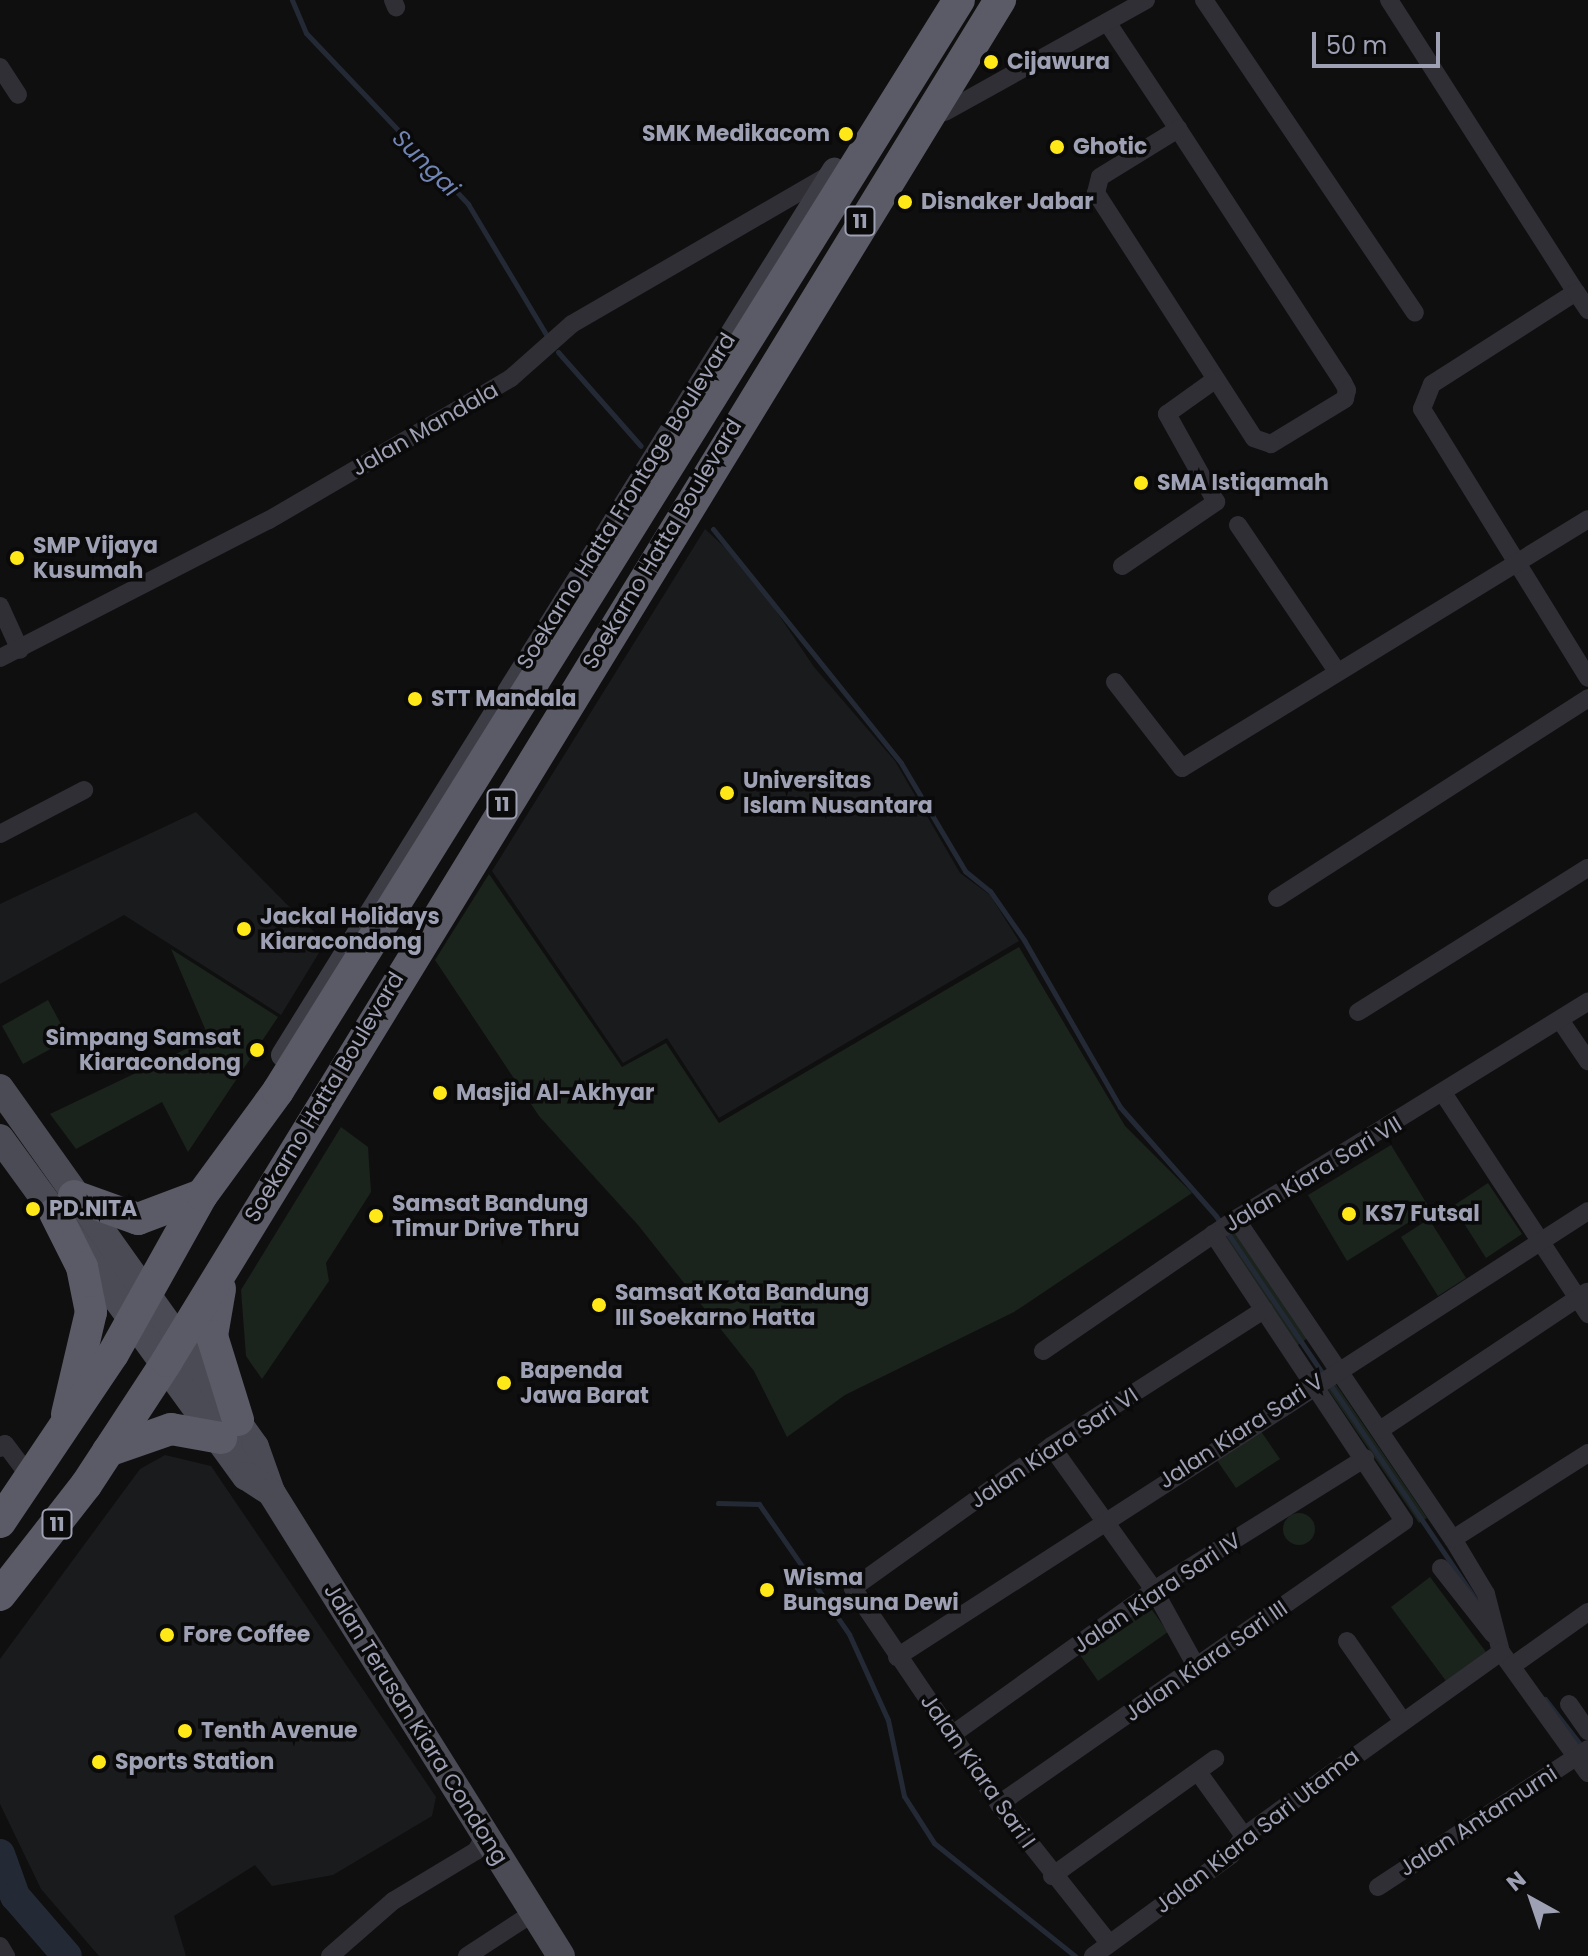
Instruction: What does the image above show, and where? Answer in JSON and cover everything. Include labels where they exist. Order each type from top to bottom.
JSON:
[{"type":"highway","name":"Soekarno Hatta Boulevard","points":[[174,1350],[281,1165],[1000,0]]},
{"type":"highway","name":"Soekarno Hatta Boulevard","points":[[142,1304],[202,1195],[243,1131],[278,1091],[946,9]]},
{"type":"highway","points":[[65,1425],[91,1312],[65,1204],[138,1219],[202,1195]]},
{"type":"highway","points":[[106,1453],[171,1429],[229,1429],[212,1336],[215,1302],[246,1227]]},
{"type":"highway","name":"11","points":[[2,1515],[65,1425],[142,1304]]},
{"type":"highway","name":"11","points":[[0,1595],[106,1453],[174,1350]]},
{"type":"main road","points":[[281,1165],[316,1126],[1015,0]]},
{"type":"main road","name":"Soekarno Hatta Frontage Boulevard","points":[[243,1131],[363,919],[833,172],[946,9]]},
{"type":"main road","points":[[0,1088],[65,1204]]},
{"type":"main road","points":[[0,1138],[65,1204]]},
{"type":"main road","name":"Jalan Terusan Kiara Condong","points":[[65,1204],[142,1304],[229,1429],[266,1465],[271,1492],[561,1956]]},
{"type":"street","points":[[945,112],[1146,0]]},
{"type":"street","points":[[1204,0],[1415,313]]},
{"type":"street","points":[[1389,0],[1588,310]]},
{"type":"street","points":[[1107,22],[1178,129],[1347,394],[1265,444],[1216,379],[1095,188],[1100,177],[1178,129]]},
{"type":"street","points":[[0,67],[18,95]]},
{"type":"street","name":"Jalan Mandala","points":[[0,658],[20,650],[454,412],[511,378],[572,324],[833,172]]},
{"type":"street","points":[[1576,292],[1422,397],[1422,409],[1588,678]]},
{"type":"street","points":[[1122,566],[1216,502],[1167,414],[1216,379]]},
{"type":"street","points":[[1115,682],[1182,768],[1337,671],[1518,565],[1588,519]]},
{"type":"street","points":[[1238,525],[1337,671]]},
{"type":"street","points":[[0,606],[20,650]]},
{"type":"street","points":[[1277,898],[1588,698]]},
{"type":"street","points":[[0,834],[84,790]]},
{"type":"street","points":[[1358,1012],[1588,868]]},
{"type":"street","name":"Jalan Kiara Sari VII","points":[[1043,1351],[1224,1226],[1445,1096],[1588,1002]]},
{"type":"street","points":[[1560,1020],[1588,1061]]},
{"type":"street","points":[[1445,1096],[1538,1240],[1583,1294],[1588,1314]]},
{"type":"street","name":"Jalan Kiara Sari V","points":[[897,1657],[1326,1376],[1588,1211]]},
{"type":"street","points":[[1224,1226],[1264,1310],[1380,1430],[1453,1539],[1506,1659],[1583,1753],[1588,1773]]},
{"type":"street","points":[[1224,1226],[1326,1376],[1365,1458]]},
{"type":"street","points":[[1380,1430],[1583,1294]]},
{"type":"street","name":"Jalan Kiara Sari VI","points":[[854,1594],[858,1583],[1051,1446],[1264,1310]]},
{"type":"street","points":[[0,1448],[5,1444],[30,1477]]},
{"type":"street","points":[[1051,1446],[1154,1590],[1197,1668]]},
{"type":"street","points":[[1453,1539],[1588,1453]]},
{"type":"street","name":"Jalan Kiara Sari III","points":[[999,1804],[1401,1524],[1403,1513],[1365,1458]]},
{"type":"street","name":"Jalan Kiara Sari IV","points":[[953,1734],[1154,1590],[1365,1458]]},
{"type":"street","points":[[1441,1568],[1491,1620]]},
{"type":"street","name":"Jalan Kiara Sari I","points":[[854,1594],[999,1804],[1052,1876],[1109,1943]]},
{"type":"street","name":"Jalan Kiara Sari Utama","points":[[1093,1956],[1231,1855],[1244,1836],[1402,1720],[1588,1612]]},
{"type":"street","points":[[1347,1641],[1402,1720]]},
{"type":"street","points":[[1569,1704],[1588,1731]]},
{"type":"street","name":"Jalan Antamurni","points":[[1378,1887],[1583,1753]]},
{"type":"street","points":[[1052,1876],[1215,1759]]},
{"type":"street","points":[[1198,1772],[1244,1836]]},
{"type":"street","points":[[330,1956],[388,1905],[476,1851],[484,1837]]},
{"type":"street","points":[[467,1956],[533,1913]]},
{"type":"street","points":[[0,1946],[6,1956]]},
{"type":"shaded area","name":"Universitas Islam Nusantara","points":[[705,529],[747,568],[814,667],[895,761],[960,873],[990,895],[1019,941],[719,1118],[667,1038],[623,1063],[492,871]]},
{"type":"shaded area","name":"Jackal Holidays Kiaracondong","points":[[196,812],[325,943],[281,1015],[124,915],[0,984],[0,904]]},
{"type":"shaded area","points":[[489,874],[622,1067],[666,1043],[719,1123],[1019,947],[1125,1126],[1192,1193],[1014,1312],[845,1395],[787,1437],[754,1371],[638,1225],[539,1116],[435,960]]},
{"type":"shaded area","points":[[171,949],[278,1017],[188,1152],[162,1102],[76,1149],[50,1114],[209,1038]]},
{"type":"shaded area","points":[[48,1000],[69,1039],[23,1064],[2,1026]]},
{"type":"shaded area","points":[[341,1127],[368,1147],[371,1192],[326,1263],[329,1281],[262,1379],[246,1356],[241,1290]]},
{"type":"shaded area","points":[[1391,1145],[1430,1209],[1347,1261],[1308,1195]]},
{"type":"shaded area","points":[[1488,1183],[1522,1234],[1486,1258],[1453,1206]]},
{"type":"shaded area","points":[[1429,1219],[1466,1278],[1438,1296],[1401,1237]]},
{"type":"shaded area","points":[[1242,1228],[1313,1334],[1294,1348],[1219,1240]]},
{"type":"shaded area","points":[[1333,1380],[1427,1518],[1419,1523],[1325,1385]]},
{"type":"shaded area","points":[[1258,1427],[1280,1459],[1236,1488],[1214,1456]]},
{"type":"shaded area","points":[[165,1455],[211,1466],[436,1797],[432,1816],[333,1875],[272,1886],[255,1865],[174,1916],[186,1956],[99,1956],[41,1889],[0,1804],[0,1659],[140,1469]]},
{"type":"shaded area","points":[[1299,1513],[1311,1517],[1315,1529],[1311,1541],[1299,1545],[1287,1541],[1283,1529],[1287,1517]]},
{"type":"shaded area","points":[[1430,1577],[1486,1652],[1446,1681],[1391,1607]]},
{"type":"shaded area","points":[[1147,1603],[1168,1632],[1098,1681],[1078,1652]]},
{"type":"waterway","name":"Sungai","points":[[292,0],[306,33],[468,204],[547,336]]},
{"type":"waterway","points":[[558,352],[641,446]]},
{"type":"waterway","points":[[713,529],[901,763],[965,871],[990,891],[1024,940],[1120,1107],[1216,1216],[1477,1602]]},
{"type":"waterway","points":[[718,1503],[759,1504],[849,1634],[888,1720],[904,1796],[934,1843],[1075,1956]]},
{"type":"waterway","points":[[1545,1699],[1583,1748]]},
{"type":"waterway","points":[[0,1854],[15,1896],[67,1956]]},
{"type":"place","name":"Cijawura","points":[[991,62]]},
{"type":"place","name":"SMK Medikacom","points":[[846,134]]},
{"type":"place","name":"Ghotic","points":[[1057,147]]},
{"type":"place","name":"Disnaker Jabar","points":[[905,202]]},
{"type":"place","name":"SMA Istiqamah","points":[[1141,483]]},
{"type":"place","name":"SMP Vijaya Kusumah","points":[[17,558]]},
{"type":"place","name":"STT Mandala","points":[[415,699]]},
{"type":"place","name":"Universitas Islam Nusantara","points":[[727,793]]},
{"type":"place","name":"Jackal Holidays Kiaracondong","points":[[244,929]]},
{"type":"place","name":"Simpang Samsat Kiaracondong","points":[[257,1050]]},
{"type":"place","name":"Masjid Al-Akhyar","points":[[440,1093]]},
{"type":"place","name":"PD.NITA","points":[[33,1209]]},
{"type":"place","name":"KS7 Futsal","points":[[1349,1214]]},
{"type":"place","name":"Samsat Bandung Timur Drive Thru","points":[[376,1216]]},
{"type":"place","name":"Samsat Kota Bandung III Soekarno Hatta","points":[[599,1305]]},
{"type":"place","name":"Bapenda Jawa Barat","points":[[504,1383]]},
{"type":"place","name":"Wisma Bungsuna Dewi","points":[[767,1590]]},
{"type":"place","name":"Fore Coffee","points":[[167,1635]]},
{"type":"place","name":"Tenth Avenue","points":[[185,1731]]},
{"type":"place","name":"Sports Station","points":[[99,1762]]}]
